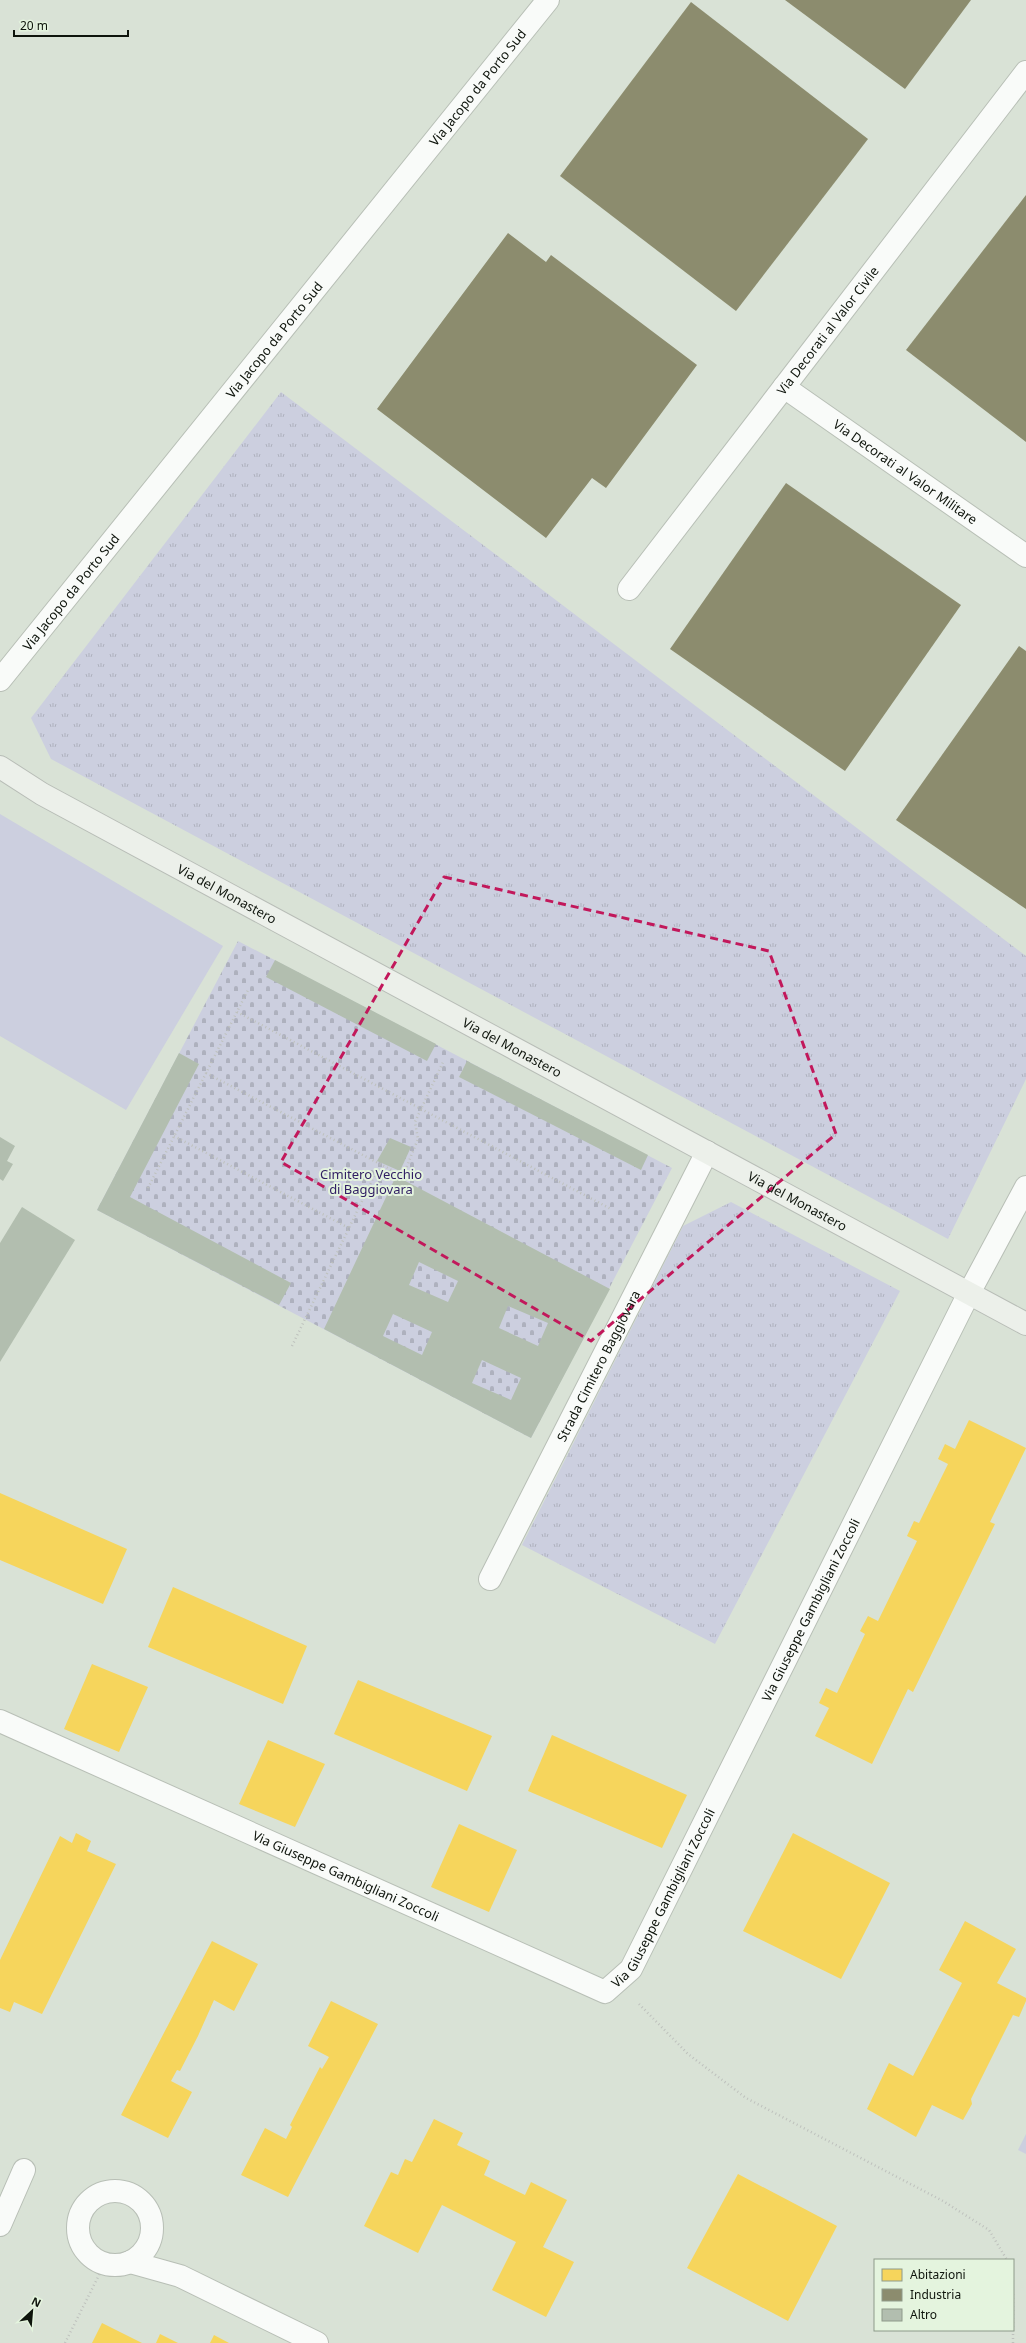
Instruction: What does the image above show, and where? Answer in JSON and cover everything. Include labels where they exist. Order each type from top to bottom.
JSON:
[{"type":"main road","name":"Via del Monastero","points":[[0,767],[42,794],[1026,1324]]},
{"type":"street","name":"Via Jacopo da Porto Sud","points":[[0,680],[548,0]]},
{"type":"street","name":"Via Decorati al Valor Civile","points":[[629,589],[1026,72]]},
{"type":"street","name":"Via Decorati al Valor Militare","points":[[784,387],[1026,556]]},
{"type":"street","name":"Strada Cimitero Baggiovara","points":[[490,1578],[707,1152]]},
{"type":"street","name":"Via Giuseppe Gambigliani Zoccoli","points":[[0,1721],[605,1992],[632,1969],[969,1293],[1026,1187]]},
{"type":"street","points":[[0,2225],[24,2170]]},
{"type":"street","points":[[152,2237],[140,2256],[130,2262],[120,2264],[104,2263],[90,2255],[84,2247],[78,2229],[80,2216],[87,2204],[93,2198],[111,2191],[124,2192],[136,2198],[145,2206],[150,2216],[152,2237],[161,2259],[180,2276]]},
{"type":"street","points":[[130,2262],[180,2276],[317,2343]]},
{"type":"path","points":[[148,1188],[249,988]]},
{"type":"path","points":[[237,1012],[611,1209]]},
{"type":"path","points":[[206,1073],[379,1166],[403,1176],[418,1139],[415,1122],[444,1060]]},
{"type":"path","points":[[174,1136],[349,1228]]},
{"type":"path","points":[[292,1346],[379,1166]]},
{"type":"path","points":[[617,1982],[688,2054],[746,2098],[943,2201],[989,2230],[1006,2259]]},
{"type":"path","points":[[65,2343],[104,2263]]},
{"type":"path","points":[[1013,2331],[1013,2343]]},
{"type":"highlighted area","points":[[444,877],[769,951],[836,1134],[591,1341],[281,1162]]},
{"type":"green space","points":[[281,392],[1026,956],[1026,1079],[948,1239],[51,759],[31,718]]},
{"type":"green space","points":[[0,814],[223,946],[126,1110],[0,1036]]},
{"type":"green space","name":"Cimitero Vecchio di Baggiovara","points":[[238,941],[672,1168],[531,1438],[97,1210]]},
{"type":"green space","points":[[731,1202],[900,1291],[715,1644],[522,1545],[683,1226]]},
{"type":"green space","points":[[1026,2134],[1026,2154],[1018,2150]]},
{"type":"building: Abitazioni","points":[[969,1420],[1026,1448],[990,1522],[995,1524],[913,1692],[908,1689],[872,1764],[815,1736],[829,1708],[819,1703],[826,1688],[837,1693],[865,1634],[860,1631],[868,1616],[878,1621],[917,1541],[907,1536],[914,1521],[919,1523],[948,1464],[938,1459],[945,1444],[955,1449]]},
{"type":"building: Abitazioni","points":[[0,1493],[127,1549],[103,1604],[0,1560]]},
{"type":"building: Abitazioni","points":[[173,1587],[307,1646],[283,1704],[148,1647]]},
{"type":"building: Abitazioni","points":[[92,1664],[148,1687],[119,1752],[64,1729]]},
{"type":"building: Abitazioni","points":[[358,1680],[492,1736],[467,1791],[334,1734]]},
{"type":"building: Abitazioni","points":[[552,1735],[687,1795],[662,1848],[528,1791]]},
{"type":"building: Abitazioni","points":[[268,1740],[325,1764],[295,1827],[239,1804]]},
{"type":"building: Abitazioni","points":[[459,1824],[517,1850],[489,1912],[431,1887]]},
{"type":"building: Abitazioni","points":[[76,1833],[91,1841],[87,1851],[116,1864],[42,2014],[14,2002],[10,2012],[0,2008],[0,1960],[60,1836],[72,1843]]},
{"type":"building: Abitazioni","points":[[793,1833],[890,1883],[841,1979],[743,1931]]},
{"type":"building: Abitazioni","points":[[965,1921],[1016,1949],[997,1983],[1026,1998],[1026,2001],[1019,2017],[1013,2015],[971,2099],[972,2104],[963,2120],[932,2105],[916,2137],[867,2109],[889,2063],[913,2076],[962,1983],[939,1970]]},
{"type":"building: Abitazioni","points":[[212,1941],[258,1964],[234,2011],[214,2000],[180,2071],[177,2070],[171,2081],[192,2092],[168,2138],[121,2115]]},
{"type":"building: Abitazioni","points":[[331,2001],[378,2024],[288,2197],[241,2175],[265,2128],[286,2139],[292,2127],[290,2125],[320,2067],[322,2069],[329,2057],[308,2046]]},
{"type":"building: Abitazioni","points":[[434,2119],[463,2133],[457,2145],[490,2161],[484,2175],[525,2195],[531,2182],[567,2200],[543,2247],[574,2262],[546,2317],[492,2290],[516,2242],[442,2205],[418,2253],[364,2226],[391,2172],[398,2175],[405,2159],[412,2162]]},
{"type":"building: Abitazioni","points":[[738,2174],[837,2226],[788,2321],[687,2268]]},
{"type":"building: Abitazioni","points":[[102,2323],[142,2343],[92,2343]]},
{"type":"building: Abitazioni","points":[[160,2334],[178,2343],[156,2343]]},
{"type":"building: Abitazioni","points":[[214,2335],[229,2343],[210,2343]]},
{"type":"building: Industria","points":[[785,0],[971,0],[905,89]]},
{"type":"building: Industria","points":[[691,2],[868,139],[736,311],[560,176]]},
{"type":"building: Industria","points":[[1026,195],[1026,442],[906,350]]},
{"type":"building: Industria","points":[[508,233],[546,262],[551,255],[697,365],[606,488],[592,478],[546,538],[377,409]]},
{"type":"building: Industria","points":[[786,483],[961,605],[845,771],[670,649]]},
{"type":"building: Industria","points":[[1019,646],[1026,651],[1026,909],[896,820]]},
{"type":"building: Altro","points":[[275,960],[436,1044],[427,1061],[266,977]]},
{"type":"building: Altro","points":[[179,1053],[199,1064],[130,1197],[291,1283],[279,1305],[97,1210]]},
{"type":"building: Altro","points":[[467,1061],[648,1155],[641,1170],[459,1077]]},
{"type":"building: Altro","points":[[0,1137],[15,1146],[7,1161],[13,1164],[3,1181],[0,1179]]},
{"type":"building: Altro","points":[[390,1138],[411,1147],[400,1171],[377,1161]]},
{"type":"building: Altro","points":[[396,1176],[610,1289],[531,1438],[324,1329]],"holes":[[[419,1262],[458,1281],[448,1302],[409,1285]],[[508,1306],[548,1323],[538,1346],[499,1328]],[[393,1314],[432,1332],[422,1355],[383,1336]],[[482,1360],[521,1378],[511,1400],[472,1383]]]},
{"type":"building: Altro","points":[[22,1207],[75,1240],[0,1362],[0,1243]]}]
